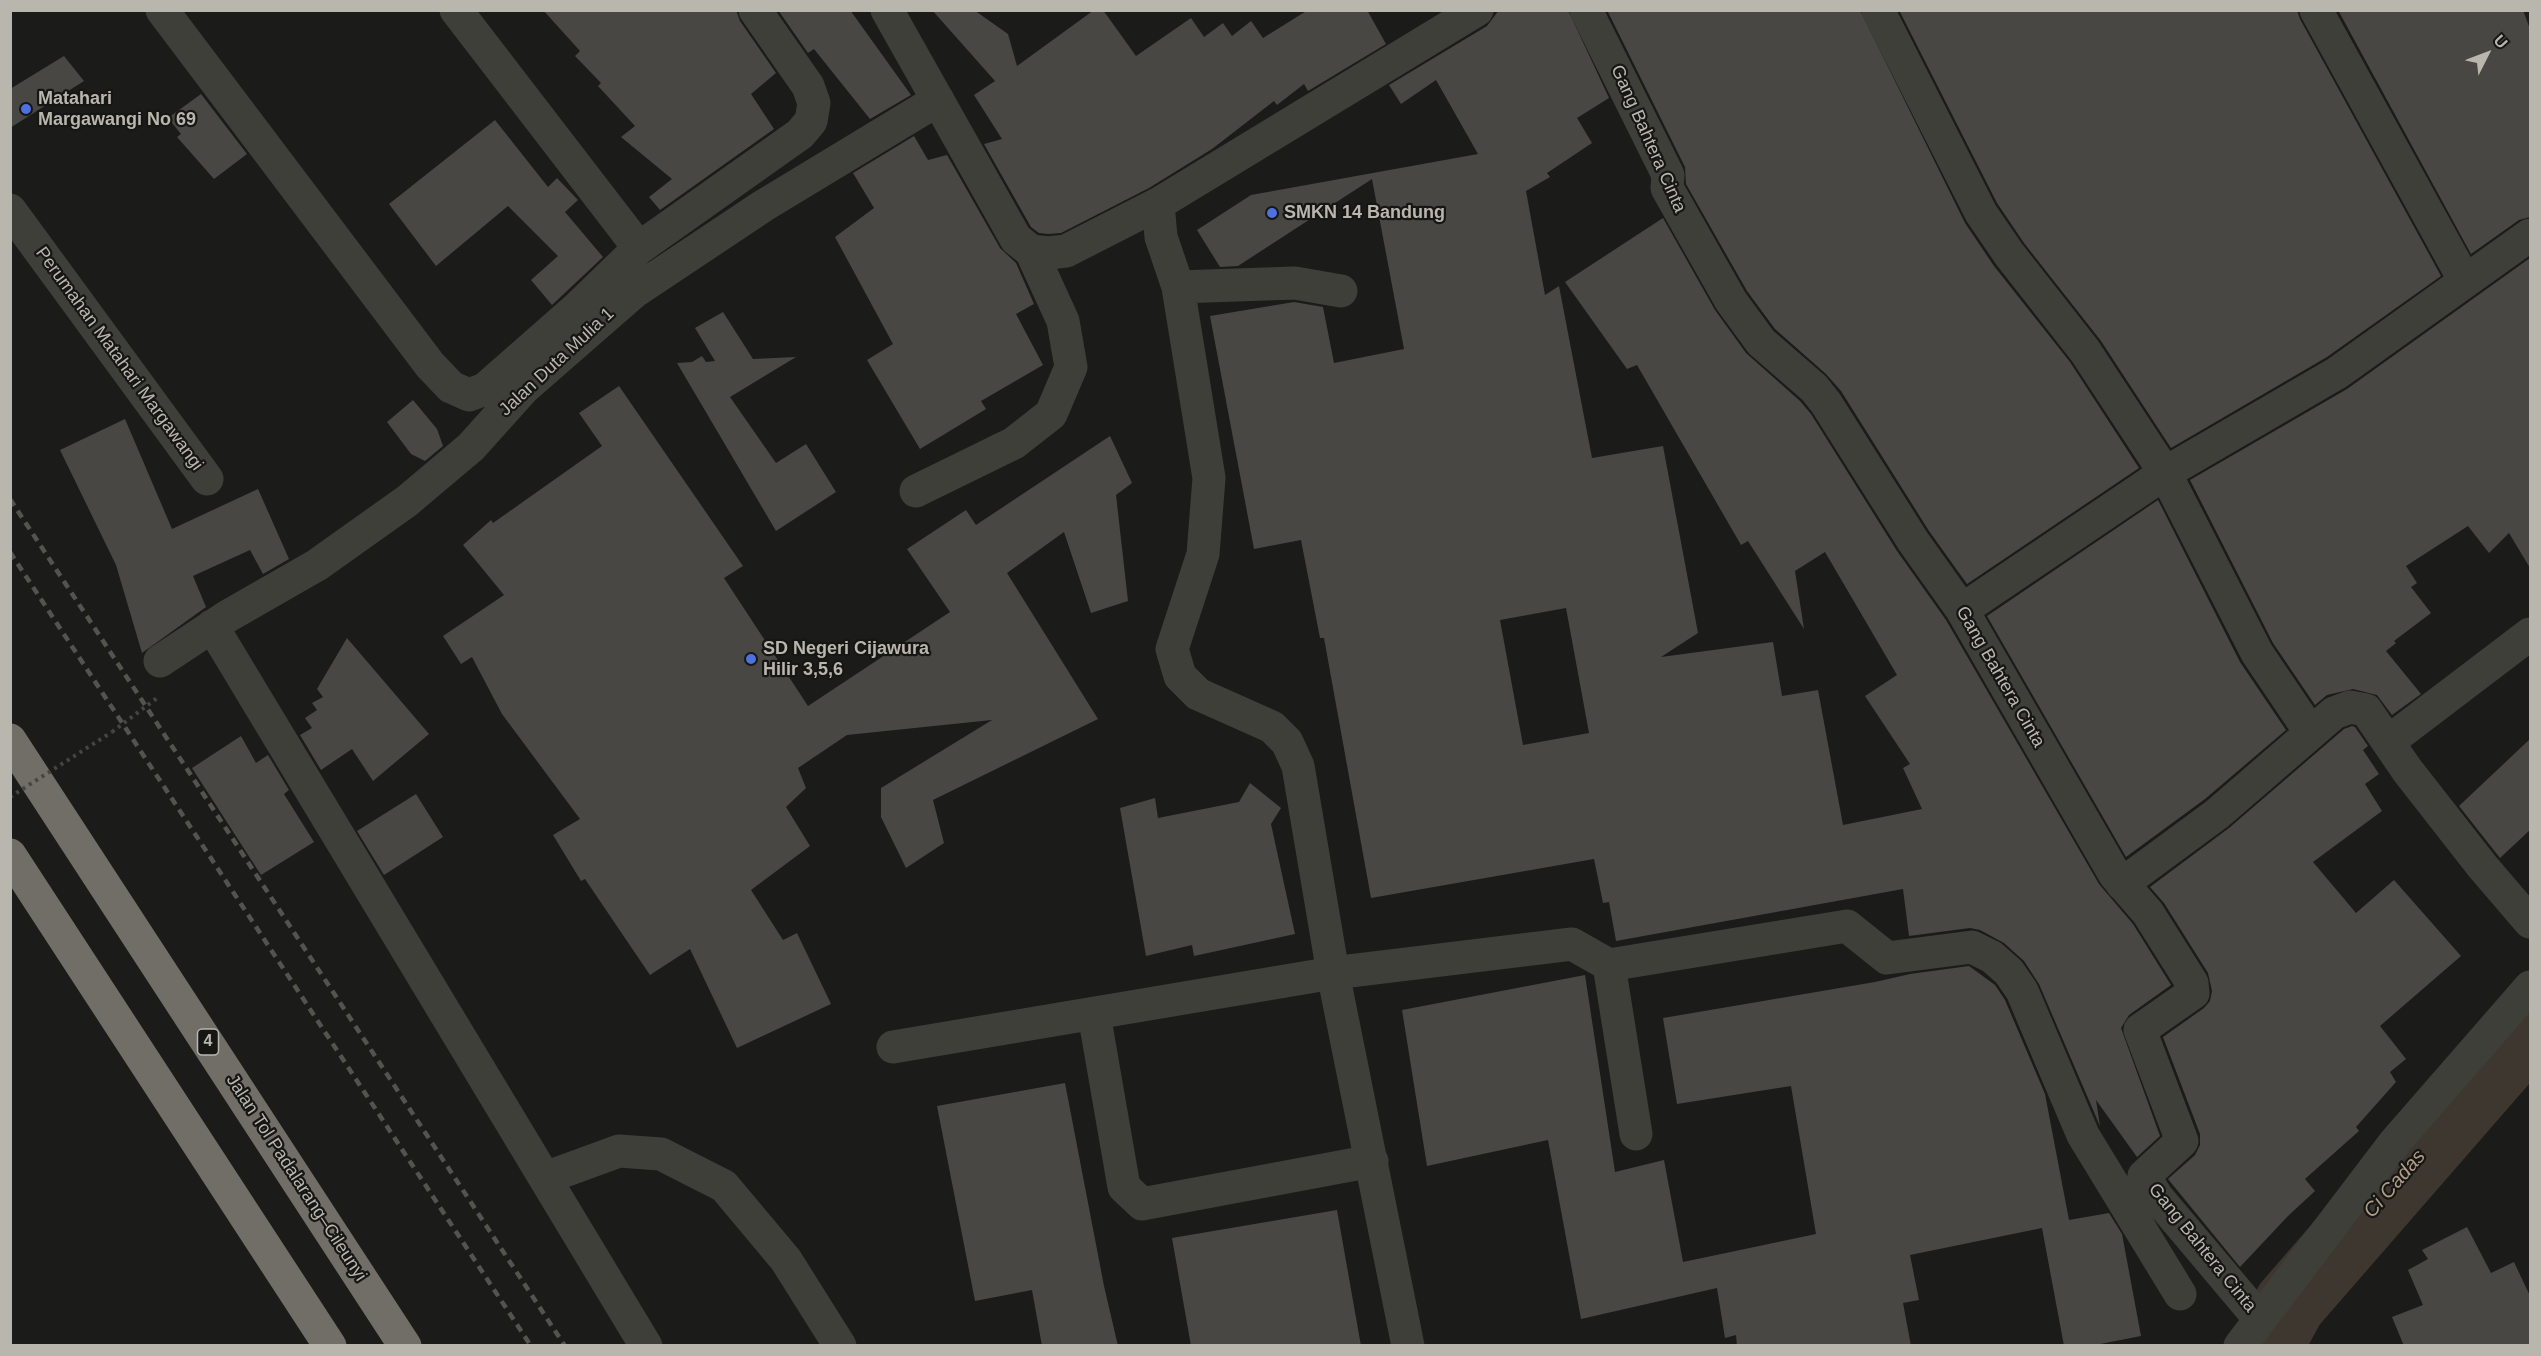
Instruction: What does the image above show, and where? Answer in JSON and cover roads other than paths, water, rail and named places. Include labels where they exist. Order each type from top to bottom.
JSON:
[{"type":"highway","name":"Jalan Tol Padalarang–Cileunyi","points":[[10,740],[405,1346]]},
{"type":"highway","points":[[10,855],[330,1346]]},
{"type":"street","points":[[162,10],[423,355],[451,387],[469,395],[485,389],[575,310],[639,248],[800,134],[811,121],[814,103],[808,86],[755,10]]},
{"type":"street","points":[[456,10],[639,248]]},
{"type":"street","points":[[887,10],[1016,239],[1031,250],[1048,253],[1066,251],[1158,204],[1477,10]]},
{"type":"street","name":"Gang Bahtera Cinta","points":[[1586,10],[1668,175],[1667,188],[1731,301],[1761,342],[1818,393],[1913,541],[1962,610],[2070,799],[2122,884],[2152,920],[2192,983],[2193,993],[2140,1030],[2182,1141],[2144,1176],[2157,1197],[2259,1317]]},
{"type":"street","points":[[1878,10],[1982,213],[2009,254],[2085,351],[2165,473],[2257,653],[2311,733]]},
{"type":"street","points":[[2316,10],[2464,281]]},
{"type":"street","name":"Jalan Duta Mulia 1","points":[[160,661],[212,626],[317,565],[407,501],[471,447],[524,388],[634,292],[763,206],[938,100]]},
{"type":"street","points":[[1158,204],[1161,237],[1178,287],[1209,478],[1203,554],[1172,649],[1180,676],[1198,694],[1272,727],[1287,742],[1298,766],[1333,973],[1408,1346]]},
{"type":"street","name":"Perumahan Matahari Margawangi","points":[[10,210],[207,480]]},
{"type":"street","points":[[1962,610],[2165,473],[2337,373],[2530,235]]},
{"type":"street","points":[[916,491],[1014,443],[1052,414],[1071,367],[1063,321],[1031,250]]},
{"type":"street","points":[[1178,287],[1295,283],[1320,285],[1341,291]]},
{"type":"street","points":[[212,626],[646,1346]]},
{"type":"street","points":[[2388,742],[2530,634]]},
{"type":"street","points":[[2122,884],[2217,814],[2334,713],[2350,707],[2366,710],[2482,866],[2530,922]]},
{"type":"street","points":[[893,1047],[1333,973],[1572,944],[1609,965],[1847,926],[1887,958],[1972,948],[1992,957],[2009,972],[2022,991],[2083,1135],[2180,1294]]},
{"type":"street","points":[[1609,965],[1636,1134]]},
{"type":"street","points":[[2240,1346],[2259,1317],[2395,1142],[2530,987]]},
{"type":"street","points":[[1094,1014],[1124,1187],[1142,1204],[1372,1161]]},
{"type":"street","points":[[545,1178],[619,1151],[661,1154],[724,1186],[786,1260],[840,1346]]},
{"type":"waterway","name":"Ci Cadas","points":[[2267,1346],[2290,1304],[2530,1028]]},
{"type":"railway","points":[[10,499],[565,1346]]},
{"type":"railway","points":[[10,552],[531,1346]]},
{"type":"place","name":"Matahari Margawangi No 69","points":[[26,109]]},
{"type":"place","name":"SMKN 14 Bandung","points":[[1272,213]]},
{"type":"place","name":"SD Negeri Cijawura Hilir 3,5,6","points":[[751,659]]}]
